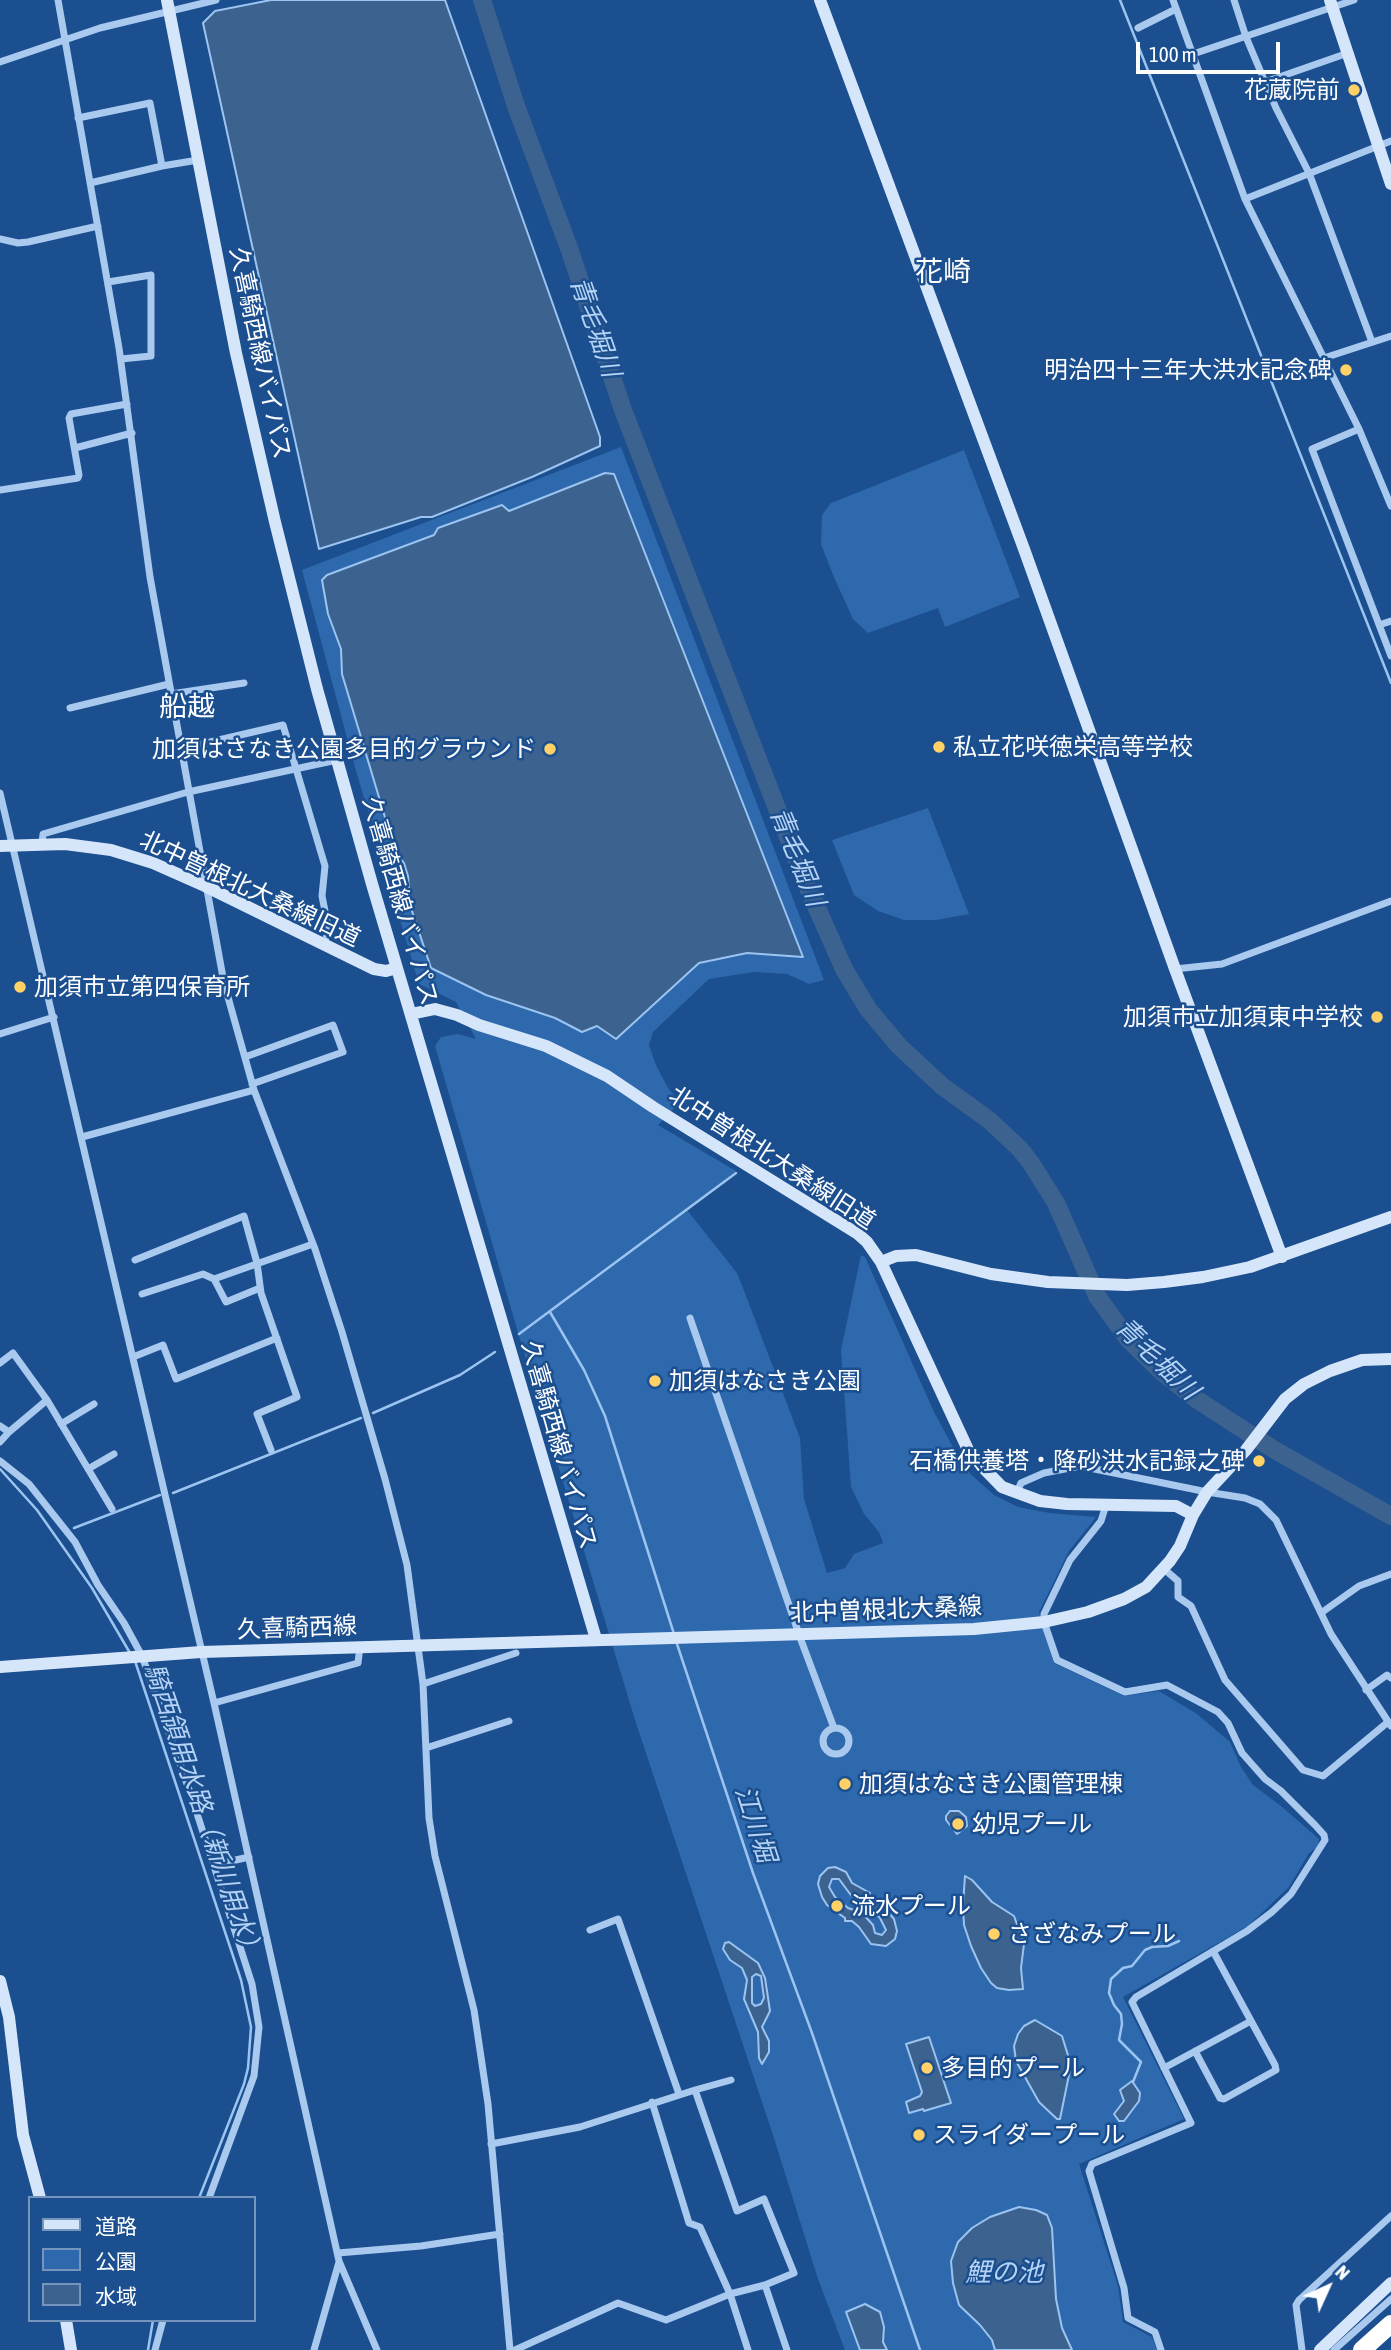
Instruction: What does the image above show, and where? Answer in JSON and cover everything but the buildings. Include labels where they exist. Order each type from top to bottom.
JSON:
[{"type":"highway","points":[[1362,2350],[1391,2324]]},
{"type":"street","points":[[58,0],[121,359],[150,577],[224,983],[253,1087],[313,1244],[342,1332],[400,1535],[412,1598],[423,1684],[429,1818],[435,1856],[474,2010],[488,2104],[512,2350],[618,2303],[666,2320],[730,2294],[765,2285],[794,2273],[764,2199],[737,2211],[695,2090]]},
{"type":"street","points":[[0,61],[168,6],[216,0]]},
{"type":"street","points":[[820,0],[1029,562],[1282,1257]]},
{"type":"street","points":[[1173,0],[1245,199],[1359,429],[1391,506]]},
{"type":"street","points":[[1234,0],[1265,82],[1309,173],[1372,342]]},
{"type":"street","points":[[1193,54],[1332,4],[1354,0]]},
{"type":"street","points":[[1332,4],[1348,53],[1385,143],[1391,184]]},
{"type":"street","name":"久喜騎西線バイパス","points":[[168,6],[236,353],[275,522],[337,760],[596,1639]]},
{"type":"street","points":[[1138,27],[1176,9]]},
{"type":"street","points":[[1265,82],[1348,53]]},
{"type":"street","points":[[78,118],[150,103],[162,166]]},
{"type":"street","points":[[1245,199],[1385,143]]},
{"type":"street","points":[[90,183],[198,160]]},
{"type":"street","points":[[0,239],[28,242],[98,226]]},
{"type":"street","points":[[108,282],[151,275],[151,356],[121,359]]},
{"type":"street","points":[[1324,358],[1391,336]]},
{"type":"street","points":[[0,490],[78,478],[69,418],[71,414],[127,404]]},
{"type":"street","points":[[1359,429],[1312,449],[1391,656]]},
{"type":"street","points":[[75,448],[132,433]]},
{"type":"street","points":[[1379,625],[1391,621]]},
{"type":"street","points":[[171,694],[244,683]]},
{"type":"street","points":[[69,708],[169,684]]},
{"type":"street","points":[[180,749],[283,725],[325,866],[322,896],[329,931],[323,945]]},
{"type":"street","points":[[42,844],[43,834],[188,792],[337,760]]},
{"type":"street","points":[[0,793],[5,846],[25,892],[214,1703],[339,2257],[377,2350]]},
{"type":"street","name":"北中曽根北大桑線旧道","points":[[5,846],[65,844],[111,850],[153,863],[374,969],[386,971],[397,968]]},
{"type":"street","points":[[1175,969],[1222,964],[1391,901]]},
{"type":"street","name":"北中曽根北大桑線旧道","points":[[411,1014],[435,1009],[457,1015],[479,1025],[546,1046],[607,1076],[858,1234],[881,1262],[970,1454],[1002,1487],[1040,1500],[1105,1505],[1176,1506],[1193,1515]]},
{"type":"street","points":[[0,1034],[54,1017]]},
{"type":"street","points":[[82,1137],[253,1087],[343,1052],[333,1025],[245,1057]]},
{"type":"street","points":[[135,1260],[244,1216],[261,1288],[297,1397],[257,1414],[271,1450]]},
{"type":"street","points":[[881,1262],[896,1256],[916,1255],[1002,1276],[1076,1284],[1127,1285],[1203,1277],[1282,1257],[1391,1217]]},
{"type":"street","points":[[214,1279],[313,1244]]},
{"type":"street","points":[[142,1294],[203,1274],[214,1279],[226,1302],[261,1288]]},
{"type":"street","points":[[690,1318],[834,1728]]},
{"type":"street","points":[[133,1357],[163,1345],[176,1378],[277,1338]]},
{"type":"street","points":[[0,1363],[13,1353],[47,1400],[112,1509]]},
{"type":"street","name":"北中曽根北大桑線","points":[[596,1639],[974,1629],[1044,1622],[1088,1612],[1124,1599],[1146,1587],[1164,1569],[1180,1546],[1193,1515],[1207,1492],[1246,1450],[1285,1399],[1317,1377],[1362,1360],[1391,1359]]},
{"type":"street","points":[[0,1442],[47,1400]]},
{"type":"street","points":[[61,1423],[94,1404]]},
{"type":"street","points":[[0,1426],[9,1432]]},
{"type":"street","points":[[88,1469],[114,1454]]},
{"type":"street","points":[[0,1461],[29,1484],[75,1542],[142,1656],[252,1984],[259,2027],[259,2046],[251,2084],[210,2196]]},
{"type":"street","points":[[1017,1492],[1021,1483],[1080,1465],[1254,1500],[1272,1514],[1343,1656],[1390,1724],[1323,1776],[1303,1770],[1225,1679],[1191,1606],[1178,1597],[1178,1581],[1164,1569]]},
{"type":"street","points":[[1105,1505],[1101,1521],[1070,1560],[1044,1614],[1044,1622],[1057,1660],[1125,1692],[1167,1685],[1217,1712],[1228,1723],[1242,1753],[1265,1779],[1281,1791],[1324,1835],[1325,1840],[1291,1894],[1247,1931],[1136,1997],[1132,2002],[1191,2123],[1091,2164],[1089,2171],[1124,2288],[1128,2318],[1155,2332],[1161,2350]]},
{"type":"street","points":[[1321,1613],[1359,1586],[1391,1574]]},
{"type":"street","name":"久喜騎西線","points":[[0,1667],[201,1652],[596,1639]]},
{"type":"street","points":[[214,1703],[358,1662],[360,1646]]},
{"type":"street","points":[[423,1684],[516,1653]]},
{"type":"street","points":[[1366,1690],[1387,1675],[1391,1678]]},
{"type":"street","points":[[426,1748],[509,1721]]},
{"type":"street","points":[[214,1865],[249,1857]]},
{"type":"street","points":[[590,1930],[618,1919],[679,2094]]},
{"type":"street","points":[[1195,2051],[1220,2098],[1227,2098],[1276,2070],[1213,1951]]},
{"type":"street","points":[[0,1981],[9,2017],[23,2135],[39,2196]]},
{"type":"street","points":[[1164,2068],[1251,2021]]},
{"type":"street","points":[[491,2144],[580,2127],[652,2102],[731,2080]]},
{"type":"street","points":[[652,2102],[689,2223],[700,2227],[730,2294],[748,2350]]},
{"type":"street","points":[[1301,2350],[1296,2305],[1299,2300],[1391,2216]]},
{"type":"street","points":[[339,2257],[500,2234]]},
{"type":"street","points":[[314,2350],[339,2257]]},
{"type":"street","points":[[1320,2350],[1391,2283]]},
{"type":"street","points":[[765,2285],[787,2350]]},
{"type":"street","points":[[1334,2350],[1391,2299]]},
{"type":"street","points":[[66,2322],[71,2350]]},
{"type":"street","points":[[155,2350],[162,2322]]},
{"type":"green space","name":"加須はなさき公園","points":[[621,447],[824,980],[809,984],[787,974],[754,972],[709,979],[653,1032],[649,1045],[668,1088],[680,1102],[658,1125],[736,1171],[687,1210],[737,1273],[743,1288],[800,1438],[804,1499],[827,1573],[845,1568],[854,1554],[883,1543],[879,1532],[864,1514],[851,1487],[841,1350],[861,1255],[865,1257],[934,1412],[965,1469],[994,1495],[1018,1507],[1096,1517],[1069,1551],[1039,1612],[1054,1663],[1124,1696],[1159,1691],[1197,1714],[1230,1742],[1253,1785],[1319,1839],[1318,1847],[1309,1853],[1289,1887],[1248,1926],[1123,1997],[1184,2119],[1079,2164],[1118,2286],[1123,2322],[1152,2337],[1157,2350],[845,2350],[818,2279],[635,1720],[435,1046],[441,1037],[458,1034],[476,1039],[456,1002],[419,984],[354,764],[302,570]]},
{"type":"green space","points":[[964,450],[1020,597],[945,627],[938,608],[868,633],[853,619],[833,575],[821,544],[822,515],[831,503]]},
{"type":"green space","points":[[928,808],[969,914],[936,920],[904,920],[878,911],[854,895],[832,840]]},
{"type":"water","points":[[271,0],[445,0],[600,437],[600,446],[432,517],[421,517],[319,549],[203,23],[215,11]]},
{"type":"water","name":"加須はさなき公園多目的グラウンド","points":[[605,473],[614,474],[803,957],[747,953],[699,963],[616,1039],[597,1026],[582,1032],[555,1018],[486,995],[431,968],[410,905],[408,876],[404,863],[396,854],[342,674],[341,649],[328,614],[322,580],[327,575],[434,535],[438,528],[502,505],[509,511]]},
{"type":"water","name":"幼児プール","points":[[950,1811],[959,1811],[966,1817],[967,1826],[957,1834],[946,1820]]},
{"type":"water","name":"流水プール","points":[[835,1867],[846,1872],[852,1883],[870,1893],[869,1896],[879,1902],[894,1919],[897,1931],[895,1939],[886,1946],[871,1944],[859,1927],[852,1921],[845,1921],[845,1918],[827,1905],[818,1884],[820,1876],[828,1868]],"holes":[[[832,1879],[839,1879],[853,1898],[870,1907],[880,1918],[886,1930],[882,1935],[875,1933],[873,1925],[862,1913],[848,1908],[835,1897],[829,1887]]]},
{"type":"water","name":"さざなみプール","points":[[965,1876],[992,1902],[1014,1916],[1024,1944],[1021,1968],[1023,1989],[997,1988],[981,1968],[964,1925]]},
{"type":"water","points":[[729,1942],[758,1963],[765,1978],[770,2011],[762,2027],[769,2041],[769,2052],[762,2064],[759,2058],[758,2032],[744,1999],[747,1980],[742,1968],[730,1960],[723,1949],[725,1943]],"holes":[[[756,1974],[761,1976],[764,1998],[761,2004],[755,2006],[752,2003],[752,1977]]]},
{"type":"water","name":"さざなみプール","points":[[1035,2020],[1062,2036],[1071,2065],[1060,2119],[1039,2102],[1016,2061],[1014,2046],[1018,2034],[1024,2026]]},
{"type":"water","name":"多目的プール","points":[[929,2037],[951,2103],[909,2113],[906,2102],[920,2096],[922,2092],[906,2044]]},
{"type":"water","points":[[1132,2081],[1140,2093],[1139,2101],[1124,2121],[1119,2121],[1114,2114],[1124,2101],[1120,2090]]},
{"type":"water","name":"鯉の池","points":[[1019,2207],[1047,2215],[1052,2228],[1056,2299],[1062,2328],[1072,2350],[995,2350],[992,2340],[980,2325],[959,2305],[951,2261],[958,2242],[972,2228],[990,2217]]},
{"type":"water","points":[[865,2304],[880,2312],[884,2327],[883,2342],[887,2350],[860,2350],[846,2312]]},
{"type":"waterway","name":"青毛堀川","points":[[482,0],[516,106],[569,248],[623,410],[805,881],[844,969],[868,1009],[899,1046],[942,1086],[989,1120],[1031,1163],[1056,1203],[1097,1296],[1128,1339],[1162,1372],[1196,1399],[1273,1449],[1391,1516]]},
{"type":"waterway","points":[[1120,0],[1391,683]]},
{"type":"waterway","points":[[519,1334],[736,1173]]},
{"type":"waterway","name":"江川堀","points":[[550,1312],[584,1370],[605,1416],[674,1634]]},
{"type":"waterway","points":[[373,1413],[460,1375],[495,1352]]},
{"type":"waterway","points":[[173,1493],[361,1418]]},
{"type":"waterway","name":"騎西領用水路（新川用水）","points":[[0,1469],[37,1510],[92,1588],[130,1653]]},
{"type":"waterway","points":[[74,1528],[160,1495]]},
{"type":"waterway","name":"江川堀","points":[[677,1644],[753,1873],[812,2033],[920,2350]]},
{"type":"waterway","name":"騎西領用水路（新川用水）","points":[[135,1661],[241,1980],[251,2027],[244,2084],[200,2196]]},
{"type":"waterway","points":[[1133,2082],[1141,2062],[1119,2040],[1121,2014],[1109,1993],[1111,1979],[1123,1968],[1132,1966],[1145,1950],[1179,1941]]},
{"type":"waterway","name":"騎西領用水路（新川用水）","points":[[148,2350],[153,2322]]},
{"type":"place","name":"花蔵院前","points":[[1354,90]]},
{"type":"place","name":"明治四十三年大洪水記念碑","points":[[1346,370]]},
{"type":"place","name":"私立花咲徳栄高等学校","points":[[939,747]]},
{"type":"place","name":"加須はさなき公園多目的グラウンド","points":[[550,749]]},
{"type":"place","name":"加須市立第四保育所","points":[[20,987]]},
{"type":"place","name":"加須市立加須東中学校","points":[[1377,1017]]},
{"type":"place","name":"加須はなさき公園","points":[[655,1381]]},
{"type":"place","name":"石橋供養塔・降砂洪水記録之碑","points":[[1259,1461]]},
{"type":"place","name":"加須はなさき公園管理棟","points":[[845,1784]]},
{"type":"place","name":"幼児プール","points":[[958,1824]]},
{"type":"place","name":"流水プール","points":[[837,1906]]},
{"type":"place","name":"さざなみプール","points":[[994,1934]]},
{"type":"place","name":"多目的プール","points":[[927,2068]]},
{"type":"place","name":"スライダープール","points":[[919,2135]]},
{"type":"district","name":"花崎","points":[[943,272]]},
{"type":"district","name":"船越","points":[[187,707]]}]
